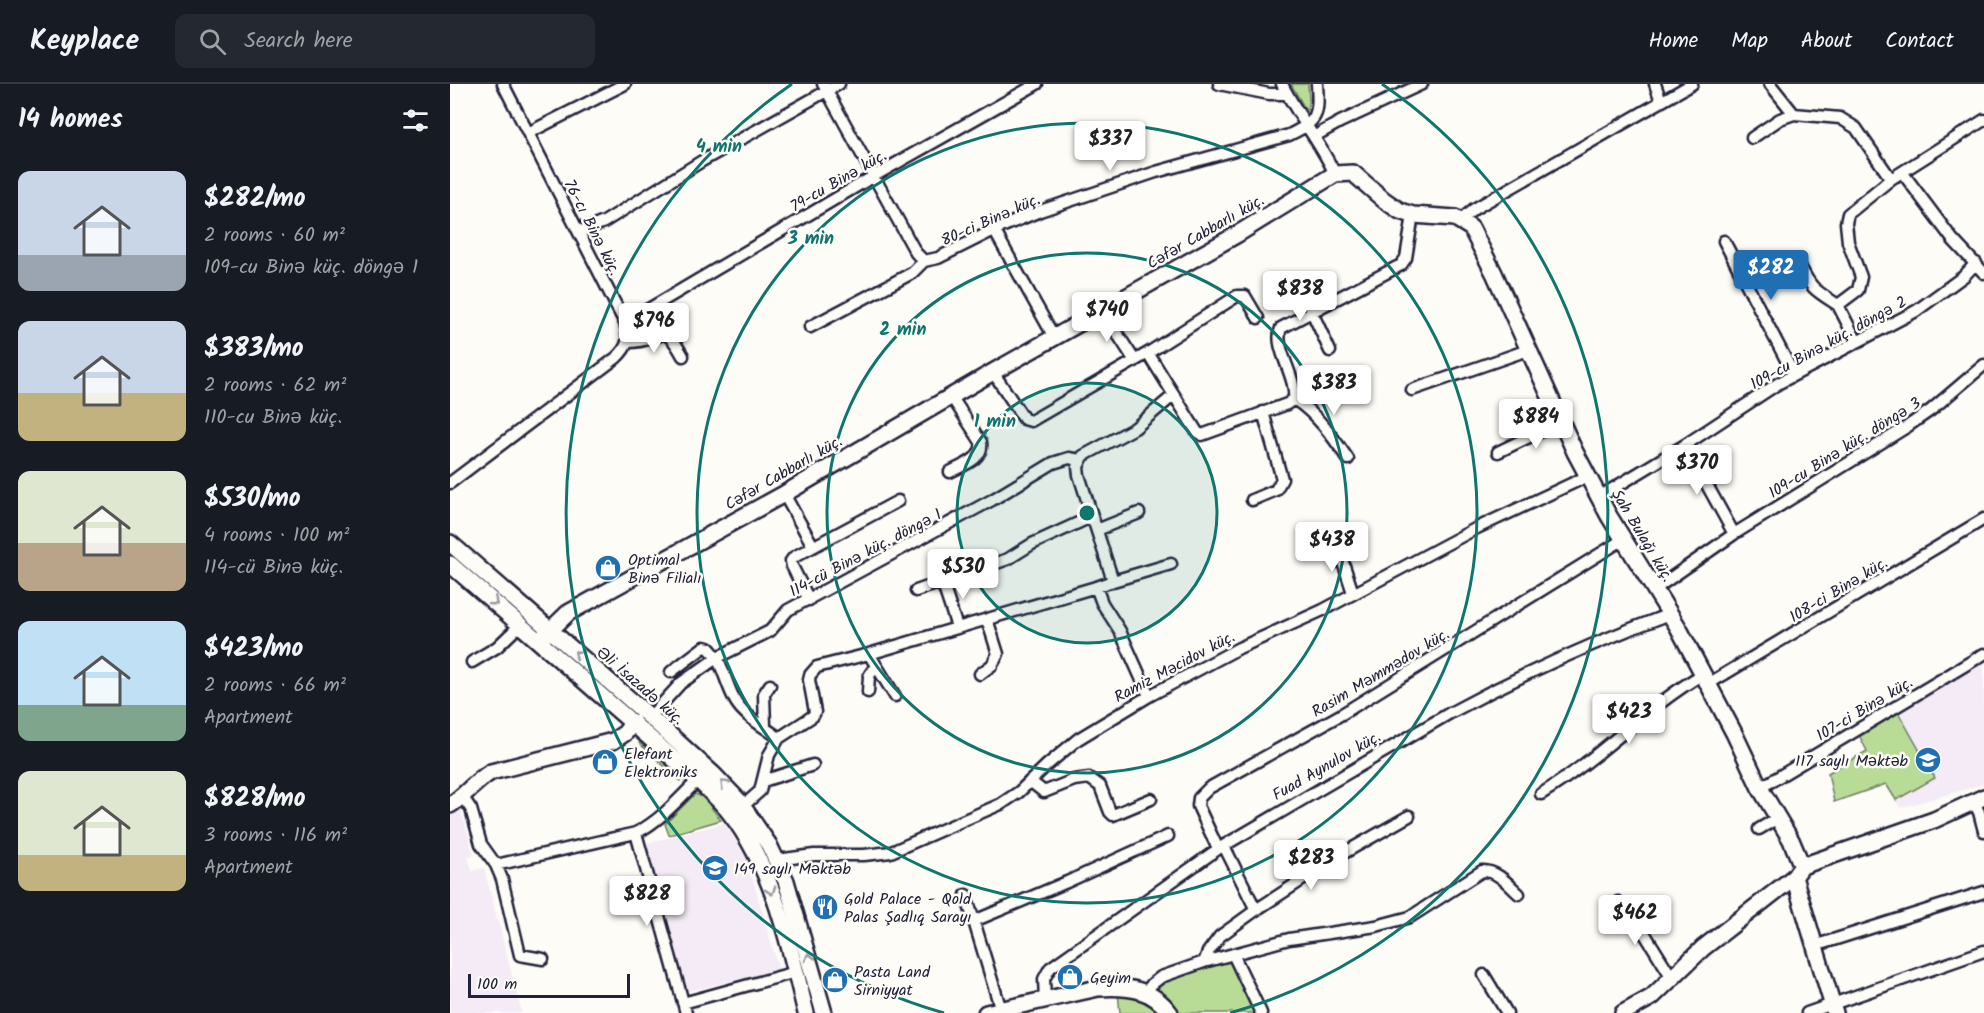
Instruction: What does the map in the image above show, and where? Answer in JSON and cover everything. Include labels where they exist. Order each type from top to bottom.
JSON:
[{"type":"street","name":"76-cı Binə küç.","points":[[503,84],[625,323],[629,334],[628,342]]},
{"type":"street","points":[[528,133],[625,84]]},
{"type":"street","points":[[579,232],[604,222],[825,87],[839,84]]},
{"type":"street","name":"79-cu Binə küç.","points":[[625,323],[1037,84]]},
{"type":"street","points":[[1219,84],[1269,94],[1284,89],[1315,136],[1335,174],[1353,173],[1400,212],[1461,220],[1474,209],[1692,84]]},
{"type":"street","points":[[1315,136],[1422,84]]},
{"type":"street","points":[[1655,84],[1661,101]]},
{"type":"street","points":[[1770,84],[1794,114]]},
{"type":"street","points":[[1308,126],[1316,115],[1320,85]]},
{"type":"street","points":[[825,87],[916,253],[924,261]]},
{"type":"street","points":[[1752,138],[1780,119],[1794,114],[1832,116],[1850,122],[1856,128],[1891,179]]},
{"type":"street","points":[[1838,304],[1858,290],[1861,277],[1848,242],[1846,223],[1848,214],[1891,179],[1984,120]]},
{"type":"street","name":"80-ci Binə küç.","points":[[810,327],[912,273],[924,261],[938,258],[994,230],[1040,211],[1155,172],[1279,139],[1308,126]]},
{"type":"street","points":[[1902,172],[1953,240],[1984,273]]},
{"type":"street","name":"Cəfər Cabbarlı küç.","points":[[544,635],[568,613],[784,494],[951,396],[1236,235],[1335,174]]},
{"type":"street","points":[[1294,399],[1294,383],[1279,338],[1281,328],[1401,265],[1406,258],[1413,215]]},
{"type":"street","name":"Şah Bulağı küç.","points":[[1461,220],[1474,233],[1560,422],[1599,497],[1670,614],[1706,679],[1760,788],[1795,848],[1814,946],[1834,1008]]},
{"type":"street","points":[[994,230],[1054,337]]},
{"type":"street","points":[[1724,241],[1794,375]]},
{"type":"street","name":"109-cu Binə küç. döngə 2","points":[[1599,497],[1794,375],[1935,299],[1964,276],[1976,263]]},
{"type":"street","points":[[1800,266],[1813,289],[1838,304],[1857,342]]},
{"type":"street","points":[[1301,280],[1312,312],[1330,351]]},
{"type":"street","points":[[993,372],[1024,419],[1030,421],[1135,361],[1237,296],[1245,296],[1258,318]]},
{"type":"street","points":[[1102,310],[1135,361]]},
{"type":"street","points":[[450,483],[616,358],[626,349],[628,342],[648,340],[668,334],[682,356]]},
{"type":"street","points":[[1412,390],[1528,350]]},
{"type":"street","points":[[1148,353],[1197,432],[1202,435],[1287,404],[1294,399]]},
{"type":"street","name":"109-cu Binə küç. döngə 3","points":[[1655,589],[1734,534],[1905,428],[1931,410],[1984,365]]},
{"type":"street","points":[[1113,581],[1079,475],[1080,460],[1089,452],[1135,428],[1154,414],[1174,394]]},
{"type":"street","points":[[950,472],[978,456],[982,448],[981,442],[951,396]]},
{"type":"street","points":[[1294,399],[1305,406],[1331,435],[1348,459]]},
{"type":"street","points":[[1252,500],[1275,490],[1282,479],[1263,412]]},
{"type":"street","points":[[1498,452],[1560,422]]},
{"type":"street","points":[[1685,445],[1734,534]]},
{"type":"street","name":"114-cü Binə küç. döngə 1","points":[[650,717],[681,683],[718,657],[770,631],[788,610],[992,500],[1053,462],[1069,458],[1080,460]]},
{"type":"street","name":"Ramiz Məcidov küç.","points":[[777,860],[814,855],[891,852],[1000,804],[1019,792],[1084,735],[1149,696],[1212,661],[1313,615],[1477,528],[1588,476]]},
{"type":"street","points":[[784,494],[813,546]]},
{"type":"street","points":[[809,600],[791,561],[794,557],[898,501]]},
{"type":"street","points":[[1096,530],[1139,513]]},
{"type":"street","points":[[916,591],[1008,559],[1032,544],[1091,517]]},
{"type":"street","name":"108-ci Binə küç.","points":[[1541,794],[1573,774],[1667,696],[1706,679],[1984,519]]},
{"type":"street","name":"Rasim Məmmədov küç.","points":[[1221,848],[1198,806],[1199,798],[1209,788],[1342,714],[1624,539]]},
{"type":"street","name":"Əli İsazadə küç.","points":[[450,543],[633,722],[698,780],[731,814],[761,865],[770,886],[806,1013]]},
{"type":"street","points":[[1337,544],[1353,593]]},
{"type":"street","name":"Əli İsazadə küç.","points":[[450,564],[520,625],[544,635],[650,717],[713,774],[743,806],[777,860],[789,892],[824,1013]]},
{"type":"street","points":[[743,806],[760,791],[769,755],[779,738],[813,716],[815,712],[809,680],[813,670],[817,667],[869,654],[1171,564]]},
{"type":"street","points":[[942,582],[957,627]]},
{"type":"street","points":[[1096,587],[1102,603],[1120,631],[1149,696]]},
{"type":"street","name":"Fuad Aynulov küç.","points":[[1045,1000],[1044,979],[1050,968],[1221,848],[1482,696],[1572,652],[1670,614]]},
{"type":"street","points":[[980,674],[992,665],[998,654],[987,619]]},
{"type":"street","points":[[472,662],[497,647],[520,625]]},
{"type":"street","points":[[671,672],[704,647],[709,648],[718,657],[736,701],[747,714],[779,738]]},
{"type":"street","points":[[869,654],[895,696]]},
{"type":"street","name":"107-ci Binə küç.","points":[[1760,788],[1984,654]]},
{"type":"street","points":[[868,692],[869,676],[875,667]]},
{"type":"street","points":[[765,727],[764,694],[770,684]]},
{"type":"street","points":[[543,959],[520,955],[502,879],[496,865],[481,844],[471,809],[456,801],[477,780],[490,772],[613,741],[625,733],[633,722]]},
{"type":"street","points":[[763,781],[813,765]]},
{"type":"street","points":[[1030,781],[1044,792],[1074,780],[1089,778],[1100,786],[1110,812],[1113,814],[1118,814],[1151,799]]},
{"type":"street","points":[[496,865],[636,833],[662,816],[698,780]]},
{"type":"street","points":[[1623,1013],[1646,1008],[1652,997],[1671,976],[1798,872],[1934,820],[1979,800],[1979,812],[1984,831]]},
{"type":"street","points":[[1204,962],[1208,952],[1220,936],[1337,857],[1409,816]]},
{"type":"street","points":[[1758,829],[1778,818]]},
{"type":"street","points":[[636,833],[685,1008],[795,972]]},
{"type":"street","points":[[974,921],[1168,836]]},
{"type":"street","points":[[1221,848],[1257,910]]},
{"type":"street","points":[[1146,992],[1161,977],[1204,962],[1289,939],[1376,926],[1410,917],[1482,871],[1495,874],[1519,894]]},
{"type":"street","points":[[1814,946],[1984,892]]},
{"type":"street","points":[[966,895],[994,1011],[1107,988],[1129,988],[1146,992],[1157,999],[1170,1013]]},
{"type":"street","points":[[1618,902],[1643,931],[1671,976]]},
{"type":"street","points":[[1807,1013],[1834,1008],[1984,951]]},
{"type":"street","points":[[1233,954],[1261,1013]]},
{"type":"street","points":[[1484,975],[1507,1013]]},
{"type":"shaded area","name":"117 saylı Məktəb","points":[[1984,662],[1984,784],[1900,808],[1859,735]]},
{"type":"shaded area","points":[[460,807],[474,855],[468,857],[472,871],[484,868],[522,1013],[450,1013],[450,809]]},
{"type":"shaded area","points":[[724,823],[747,859],[779,970],[684,992],[644,844]]},
{"type":"green space","points":[[1291,84],[1308,84],[1307,112]]},
{"type":"green space","points":[[1898,712],[1935,778],[1896,800],[1886,784],[1834,802],[1828,773],[1867,751],[1859,735]]},
{"type":"green space","points":[[642,741],[684,777],[680,781],[639,743]]},
{"type":"green space","points":[[695,794],[703,797],[721,820],[669,835],[665,824]]},
{"type":"green space","points":[[1229,961],[1254,1013],[1176,1013],[1154,990],[1180,975]]},
{"type":"green space","points":[[1118,993],[1142,998],[1161,1013],[1120,1013]]},
{"type":"place","name":"Optimal Binə Filialı","points":[[608,568]]},
{"type":"place","name":"117 saylı Məktəb","points":[[1928,760]]},
{"type":"place","name":"Elefant Elektroniks","points":[[605,762]]},
{"type":"place","name":"149 saylı Məktəb","points":[[715,868]]},
{"type":"place","name":"Gold Palace - Qold Palas Şadlıq Sarayı","points":[[825,907]]},
{"type":"place","name":"Geyim","points":[[1070,977]]},
{"type":"place","name":"Pasta Land Sirniyyat","points":[[835,980]]}]
